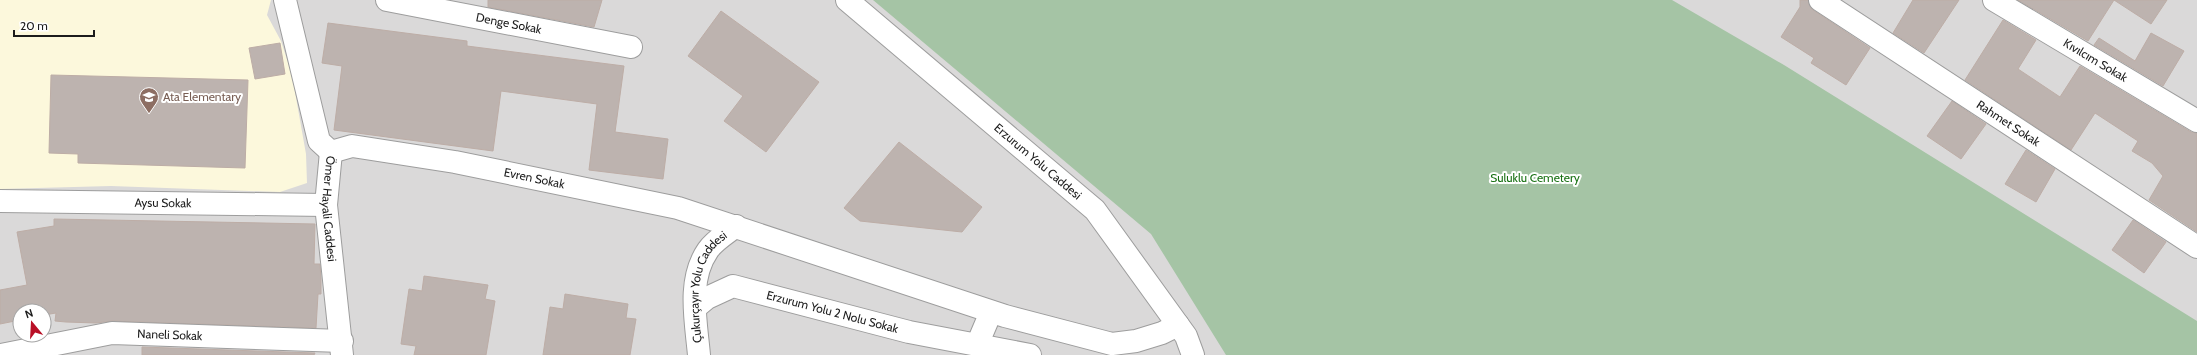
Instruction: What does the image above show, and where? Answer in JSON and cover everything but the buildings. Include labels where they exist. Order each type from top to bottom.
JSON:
[{"type":"street","name":"Ömer Hayali Caddesi","points":[[285,0],[326,146],[326,204],[342,348]]},
{"type":"street","name":"Denge Sokak","points":[[387,0],[631,47]]},
{"type":"street","name":"Erzurum Yolu Caddesi","points":[[847,0],[1095,210],[1186,336],[1193,355]]},
{"type":"street","name":"Rahmet Sokak","points":[[1820,0],[2197,247]]},
{"type":"street","name":"Kıvılcım Sokak","points":[[1994,0],[2197,121]]},
{"type":"street","name":"Evren Sokak","points":[[326,146],[352,146],[455,162],[678,208],[736,226]]},
{"type":"street","name":"Aysu Sokak","points":[[0,201],[326,204]]},
{"type":"street","points":[[736,226],[991,312],[1112,344],[1136,340],[1162,333],[1178,325]]},
{"type":"street","name":"Çukurçayır Yolu Caddesi","points":[[699,355],[694,295],[698,268],[708,249],[736,226]]},
{"type":"street","name":"Erzurum Yolu 2 Nolu Sokak","points":[[695,308],[718,291],[733,286],[908,332],[1030,355]]},
{"type":"street","points":[[977,345],[991,312]]},
{"type":"street","name":"Naneli Sokak","points":[[1,355],[112,333],[342,348]]},
{"type":"shaded area","points":[[0,0],[2197,0],[2197,355],[0,355]]},
{"type":"shaded area","name":"Ata Elementary","points":[[0,0],[271,0],[267,15],[281,41],[292,75],[306,154],[307,183],[280,192],[111,186],[0,189]]},
{"type":"green space","name":"Suluklu Cemetery","points":[[873,0],[1672,0],[1784,65],[2197,321],[2197,355],[1226,355],[1151,234]]},
{"type":"place","name":"Ata Elementary","points":[[149,114]]}]
